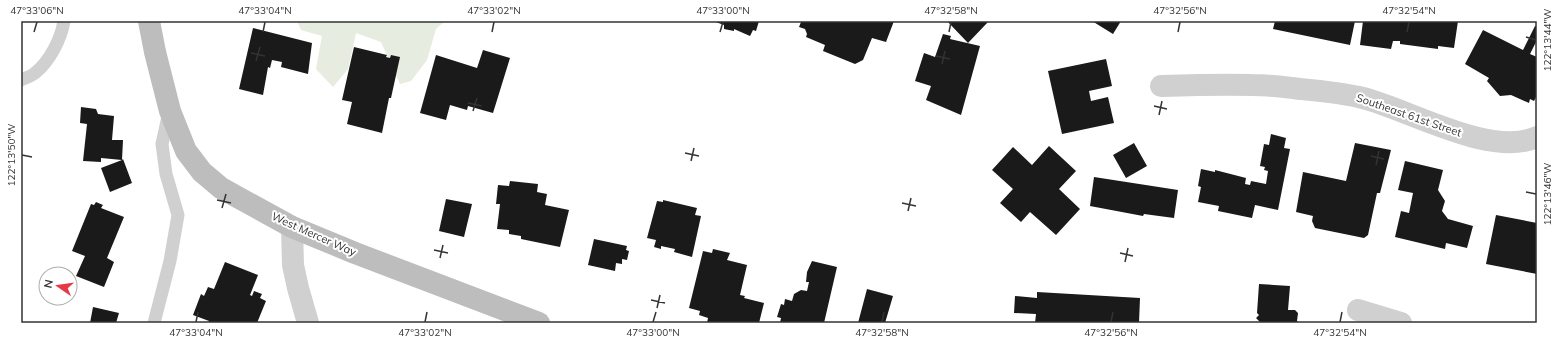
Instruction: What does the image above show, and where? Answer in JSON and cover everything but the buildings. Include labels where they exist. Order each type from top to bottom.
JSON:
[{"type":"street","name":"West Mercer Way","points":[[149,21],[155,52],[170,111],[186,151],[202,172],[221,188],[292,227],[362,256],[539,323]]},
{"type":"street","name":"Southeast 61st Street","points":[[1161,86],[1253,84],[1321,91],[1362,98],[1386,105],[1482,140],[1509,142],[1537,137]]},
{"type":"street","points":[[292,227],[293,265],[308,323]]},
{"type":"street","points":[[1358,310],[1401,323]]},
{"type":"lane","points":[[21,80],[35,74],[50,56],[61,36],[64,21]]},
{"type":"lane","points":[[154,323],[170,261],[178,215],[166,174],[162,144],[170,111]]},
{"type":"shaded area","points":[[297,21],[445,21],[436,29],[427,60],[411,81],[400,84],[381,42],[356,33],[348,69],[333,87],[316,69],[322,36],[301,30]]}]
